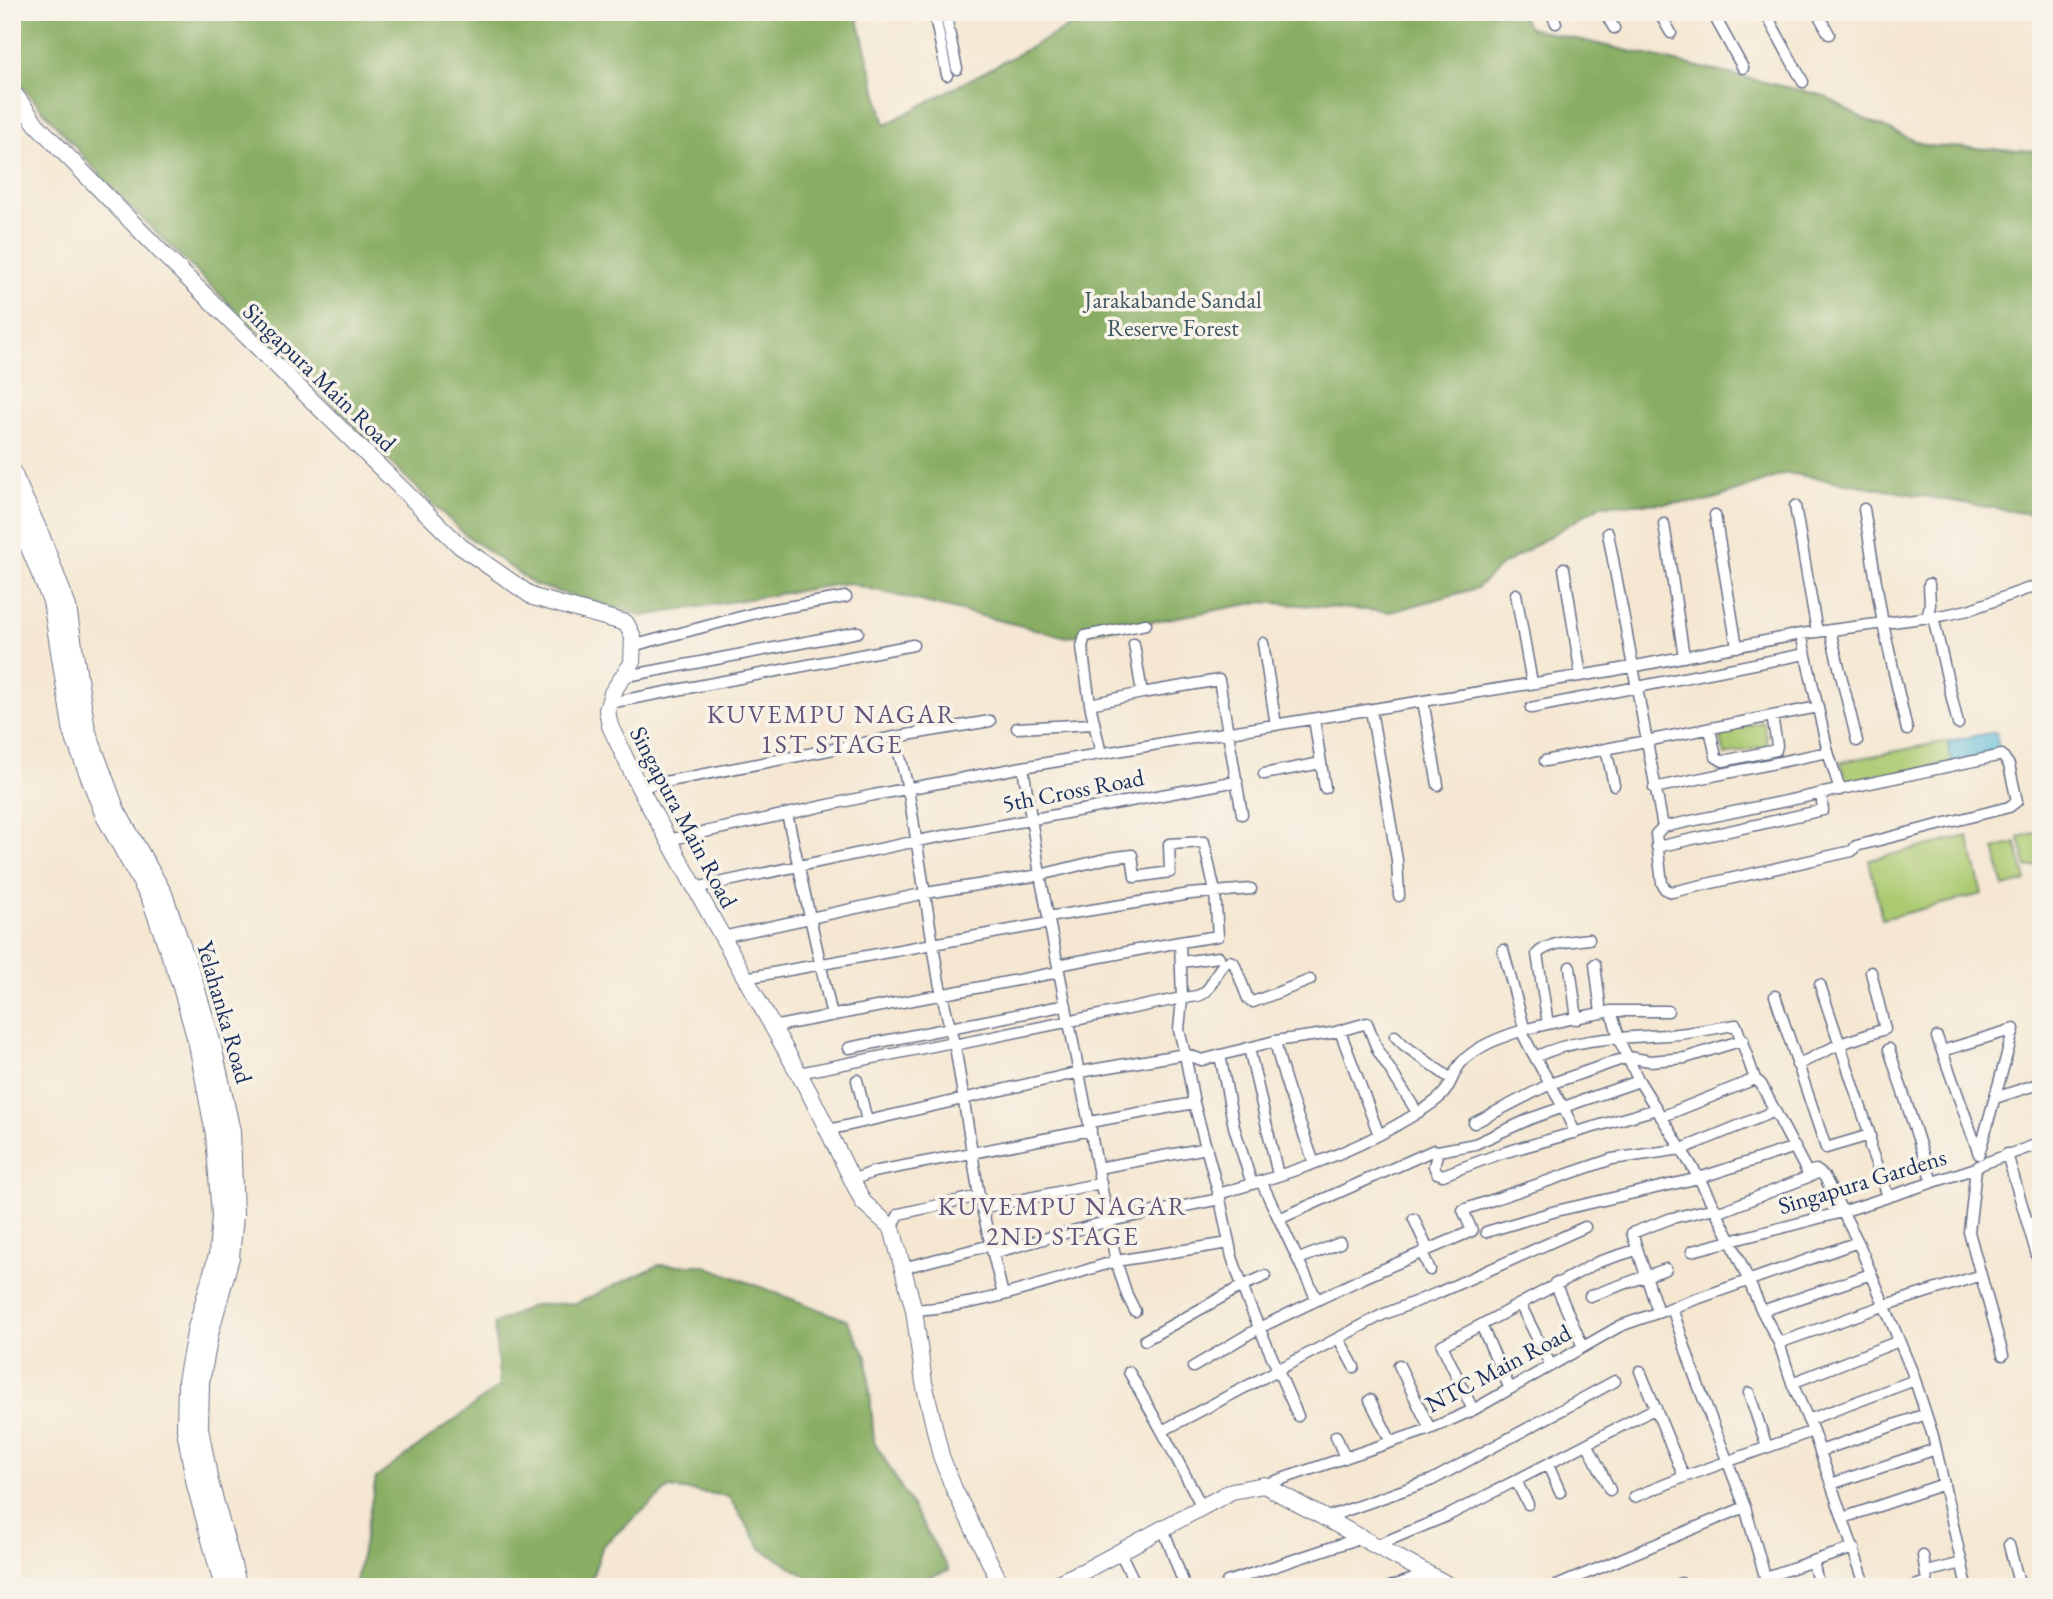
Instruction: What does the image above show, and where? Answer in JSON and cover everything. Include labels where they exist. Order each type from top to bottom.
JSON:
[{"type":"main road","name":"Yelahanka Road","points":[[12,473],[40,535],[67,607],[86,730],[116,811],[163,894],[194,983],[211,1041],[231,1131],[234,1216],[230,1257],[210,1330],[200,1382],[199,1429],[209,1482],[238,1587]]},
{"type":"main road","name":"Yelahanka Road","points":[[12,505],[52,601],[73,733],[105,816],[151,899],[182,987],[198,1044],[215,1134],[221,1216],[218,1255],[197,1328],[187,1381],[186,1430],[196,1485],[224,1587]]},
{"type":"street","points":[[934,12],[952,72],[945,12]]},
{"type":"street","points":[[1605,12],[1614,28]]},
{"type":"street","points":[[1659,12],[1671,33]]},
{"type":"street","points":[[1712,12],[1744,68]]},
{"type":"street","points":[[1765,12],[1803,82]]},
{"type":"street","points":[[1817,12],[1829,34]]},
{"type":"street","name":"Singapura Main Road","points":[[12,91],[37,125],[166,257],[460,546],[533,597],[625,623],[633,637],[632,663],[612,693],[607,710],[610,726],[639,787],[799,1073],[863,1202],[892,1228]]},
{"type":"street","points":[[1795,506],[1817,632]]},
{"type":"street","points":[[1864,509],[1883,624],[1907,730]]},
{"type":"street","points":[[1715,514],[1737,647]]},
{"type":"street","points":[[1664,524],[1684,657]]},
{"type":"street","points":[[1608,533],[1663,827]]},
{"type":"street","points":[[1564,568],[1581,676]]},
{"type":"street","points":[[1929,584],[1930,617],[1958,724]]},
{"type":"street","points":[[668,840],[908,788],[1228,732],[1581,676],[1801,634],[1930,617],[1968,610],[2039,588]]},
{"type":"street","points":[[1516,594],[1532,683]]},
{"type":"street","points":[[632,646],[764,611],[846,597]]},
{"type":"street","points":[[1101,754],[1090,705],[1082,647],[1085,636],[1146,624]]},
{"type":"street","points":[[1830,630],[1857,741]]},
{"type":"street","points":[[622,677],[858,632]]},
{"type":"street","points":[[1801,634],[1828,752],[1840,790]]},
{"type":"street","points":[[1263,643],[1276,725]]},
{"type":"street","points":[[1134,644],[1143,693]]},
{"type":"street","points":[[609,703],[913,645]]},
{"type":"street","points":[[1531,708],[1805,654]]},
{"type":"street","points":[[1090,705],[1219,680],[1242,814]]},
{"type":"street","points":[[1423,701],[1438,785]]},
{"type":"street","points":[[1545,761],[1818,707]]},
{"type":"street","points":[[1371,710],[1397,860],[1399,897]]},
{"type":"street","points":[[1710,729],[1716,757],[1723,761],[1776,750],[1772,716]]},
{"type":"street","points":[[1314,719],[1325,788]]},
{"type":"street","points":[[639,787],[990,721]]},
{"type":"street","points":[[1017,728],[1094,724]]},
{"type":"street","points":[[895,737],[908,788],[981,1208],[1003,1295]]},
{"type":"street","points":[[1606,749],[1614,785]]},
{"type":"street","points":[[1654,788],[1828,752]]},
{"type":"street","points":[[2002,755],[2009,765],[2017,801],[2009,807],[1856,846],[1852,851],[1672,892],[1665,889],[1656,834],[1663,827],[1821,793],[2002,755]]},
{"type":"street","points":[[1264,774],[1321,763]]},
{"type":"street","points":[[1023,768],[1040,875],[1116,1261],[1135,1311]]},
{"type":"street","name":"5th Cross Road","points":[[695,888],[917,841],[1237,781]]},
{"type":"street","points":[[1657,847],[1823,810],[1821,793]]},
{"type":"street","points":[[787,814],[832,1016]]},
{"type":"street","points":[[722,937],[926,893],[1040,875],[1109,858],[1132,855],[1135,877],[1170,872],[1169,844],[1204,842],[1215,892],[1217,936],[942,995],[772,1027]]},
{"type":"street","points":[[745,978],[1190,894],[1251,889]]},
{"type":"street","points":[[1548,1024],[1537,954],[1541,949],[1589,939]]},
{"type":"street","points":[[1180,942],[1180,1030],[1194,1102],[1229,1243],[1242,1286],[1298,1416]]},
{"type":"street","points":[[1503,950],[1524,1031],[1550,1084],[1565,1107],[1575,1133]]},
{"type":"street","points":[[1181,962],[1219,957]]},
{"type":"street","points":[[799,1073],[1070,1023],[1200,995],[1210,987],[1219,969],[1229,961],[1234,963],[1248,999],[1253,1002],[1310,980]]},
{"type":"street","points":[[1595,964],[1606,1012],[1639,1081],[1699,1178],[1779,1343],[1792,1383],[1813,1431],[1866,1587]]},
{"type":"street","points":[[1570,967],[1577,1019]]},
{"type":"street","points":[[1797,1065],[1840,1044],[1885,1029],[1871,972]]},
{"type":"street","points":[[1820,985],[1870,1135],[1870,1147],[1888,1196]]},
{"type":"street","points":[[1775,996],[1826,1149],[1870,1135]]},
{"type":"street","points":[[849,1048],[1066,1005]]},
{"type":"street","points":[[903,1268],[1219,1196],[1356,1147],[1379,1135],[1443,1095],[1461,1063],[1483,1046],[1548,1024],[1606,1012],[1668,1011]]},
{"type":"street","points":[[828,1130],[1080,1072],[1185,1054],[1202,1060],[1275,1041],[1340,1031],[1367,1023],[1378,1051],[1417,1112]]},
{"type":"street","points":[[1535,1056],[1564,1047],[1619,1037],[1669,1035],[1736,1025],[1755,1079],[1761,1084],[1807,1172],[1821,1172],[1858,1242],[1899,1341],[1915,1380],[1936,1448],[1967,1587]]},
{"type":"street","points":[[1942,1051],[2014,1029],[1979,1162],[1969,1232],[2003,1355]]},
{"type":"street","points":[[1340,1031],[1379,1135]]},
{"type":"street","points":[[1395,1036],[1451,1079]]},
{"type":"street","points":[[1937,1037],[1979,1162]]},
{"type":"street","points":[[1474,1123],[1550,1084],[1628,1056],[1650,1061],[1685,1058],[1743,1040]]},
{"type":"street","points":[[1275,1041],[1281,1072],[1293,1098],[1314,1163]]},
{"type":"street","points":[[1249,1048],[1278,1175]]},
{"type":"street","points":[[1889,1049],[1932,1182]]},
{"type":"street","points":[[1220,1055],[1234,1127],[1257,1183],[1279,1219],[1317,1300]]},
{"type":"street","points":[[1639,1081],[1509,1127],[1492,1138],[1475,1144],[1438,1151],[1434,1166],[1437,1172],[1443,1175],[1499,1154],[1659,1113],[1755,1079]]},
{"type":"street","points":[[857,1080],[867,1121]]},
{"type":"street","points":[[1995,1098],[2041,1083]]},
{"type":"street","points":[[852,1180],[873,1172],[971,1153],[1194,1102]]},
{"type":"street","points":[[1193,1367],[1259,1328],[1472,1231],[1463,1210],[1612,1159],[1682,1149],[1775,1111]]},
{"type":"street","name":"Singapura Gardens","points":[[1692,1251],[1842,1212],[1932,1182],[1979,1162],[2041,1143]]},
{"type":"street","points":[[1486,1232],[1596,1201],[1699,1178],[1795,1147]]},
{"type":"street","points":[[1098,1168],[1207,1149]]},
{"type":"street","points":[[1279,1219],[1434,1150]]},
{"type":"street","points":[[2007,1154],[2041,1269]]},
{"type":"street","points":[[1658,1312],[1632,1233],[1672,1218],[1716,1211],[1821,1172]]},
{"type":"street","points":[[981,1208],[1101,1184]]},
{"type":"street","points":[[979,1196],[899,1214],[892,1228],[914,1310],[924,1383],[941,1456],[954,1489],[1002,1587]]},
{"type":"street","points":[[1414,1219],[1430,1270]]},
{"type":"street","points":[[1162,1431],[1382,1315],[1585,1227]]},
{"type":"street","name":"NTC Main Road","points":[[1264,1485],[1430,1429],[1473,1410],[1620,1326],[1858,1242]]},
{"type":"street","points":[[914,1310],[943,1308],[1003,1295],[1116,1261],[1229,1243]]},
{"type":"street","points":[[1299,1259],[1340,1243]]},
{"type":"street","points":[[1473,1410],[1442,1345],[1555,1283],[1598,1262],[1636,1250]]},
{"type":"street","points":[[1590,1296],[1666,1269]]},
{"type":"street","points":[[1762,1311],[1871,1274]]},
{"type":"street","points":[[1779,1343],[1981,1275]]},
{"type":"street","points":[[1145,1340],[1265,1276]]},
{"type":"street","points":[[1555,1283],[1583,1347]]},
{"type":"street","points":[[1520,1304],[1551,1366]]},
{"type":"street","points":[[1672,1308],[1745,1507],[1767,1582],[1813,1561],[1854,1548]]},
{"type":"street","points":[[1481,1325],[1510,1389]]},
{"type":"street","points":[[1339,1339],[1354,1367]]},
{"type":"street","points":[[1792,1383],[1899,1341]]},
{"type":"street","points":[[1399,1365],[1430,1429]]},
{"type":"street","points":[[1640,1371],[1684,1477]]},
{"type":"street","points":[[1129,1372],[1202,1507]]},
{"type":"street","points":[[1808,1420],[1915,1380]]},
{"type":"street","points":[[1325,1518],[1432,1480],[1615,1381]]},
{"type":"street","points":[[1749,1393],[1767,1447]]},
{"type":"street","points":[[1370,1400],[1391,1442]]},
{"type":"street","points":[[1375,1546],[1436,1521],[1656,1408]]},
{"type":"street","points":[[1820,1451],[1926,1414]]},
{"type":"street","points":[[1634,1497],[1813,1431]]},
{"type":"street","points":[[1336,1436],[1345,1458]]},
{"type":"street","points":[[1588,1444],[1610,1490]]},
{"type":"street","points":[[1831,1484],[1936,1448]]},
{"type":"street","points":[[1548,1465],[1560,1492]]},
{"type":"street","points":[[1517,1481],[1528,1504]]},
{"type":"street","points":[[1843,1518],[1944,1484]]},
{"type":"street","points":[[1049,1587],[1232,1491],[1264,1485],[1452,1587]]},
{"type":"street","points":[[1554,1587],[1745,1507]]},
{"type":"street","points":[[1163,1528],[1185,1587]]},
{"type":"street","points":[[1227,1582],[1360,1538]]},
{"type":"street","points":[[2009,1545],[2020,1587]]},
{"type":"street","points":[[1120,1552],[1137,1587]]},
{"type":"street","points":[[1923,1556],[1927,1580]]},
{"type":"street","points":[[1813,1561],[1819,1587]]},
{"type":"street","points":[[1911,1587],[1962,1563]]},
{"type":"street","points":[[1390,1587],[1428,1574]]},
{"type":"street","points":[[1670,1587],[1681,1583],[1684,1587]]},
{"type":"green space","name":"Jarakabande Sandal Reserve Forest","points":[[12,12],[856,12],[885,125],[1096,12],[1520,12],[1529,28],[1825,96],[1858,116],[1927,146],[2041,151],[2041,516],[1787,473],[1706,502],[1601,505],[1498,568],[1477,588],[1391,612],[1261,602],[1067,637],[847,583],[643,616],[535,585],[463,533],[114,191],[12,75]]},
{"type":"green space","points":[[1763,722],[1768,746],[1725,755],[1719,732]]},
{"type":"green space","points":[[1948,741],[1952,763],[1846,785],[1841,762]]},
{"type":"green space","points":[[2038,832],[2041,865],[2027,868],[2019,837]]},
{"type":"green space","points":[[1968,836],[1982,894],[1882,919],[1869,860]]},
{"type":"green space","points":[[2016,843],[2026,881],[2004,887],[1994,849]]},
{"type":"green space","points":[[659,1265],[703,1265],[847,1320],[867,1357],[874,1441],[949,1570],[899,1587],[818,1584],[762,1549],[728,1496],[669,1488],[603,1545],[589,1587],[355,1587],[376,1478],[500,1386],[494,1324],[534,1305],[577,1303]]},
{"type":"water","points":[[1996,732],[2000,754],[1952,763],[1948,741]]},
{"type":"district","name":"KUVEMPU NAGAR 1ST STAGE","points":[[832,729]]},
{"type":"district","name":"KUVEMPU NAGAR 2ND STAGE","points":[[1063,1221]]}]
